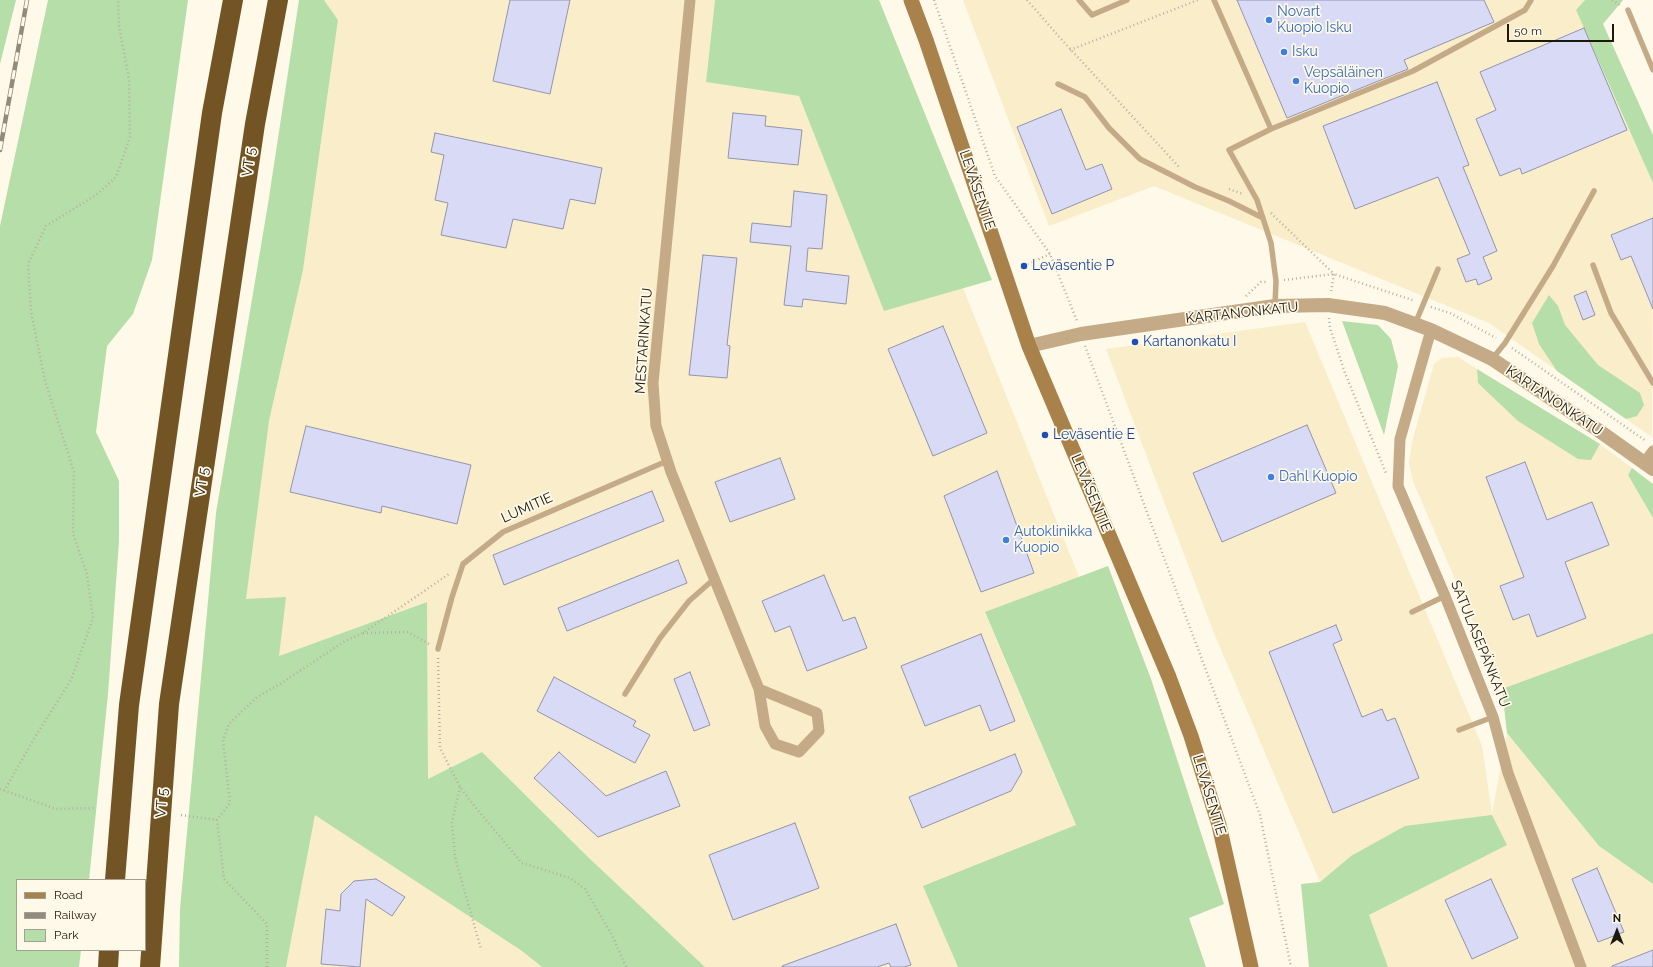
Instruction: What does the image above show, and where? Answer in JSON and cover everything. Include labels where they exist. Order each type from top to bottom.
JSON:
[{"type":"highway","points":[[115,879],[129,705],[212,113],[233,0]]},
{"type":"highway","name":"VT 5","points":[[150,967],[170,704],[255,124],[278,0]]},
{"type":"highway","points":[[108,967],[109,951]]},
{"type":"main road","name":"LEVÄSENTIE","points":[[911,0],[929,47],[1029,346],[1166,670],[1191,736],[1219,825],[1251,967]]},
{"type":"street","name":"MESTARINKATU","points":[[690,0],[653,384],[656,426],[667,461],[759,689],[765,726],[775,744],[799,752],[819,731],[817,713],[759,689]]},
{"type":"street","name":"KARTANONKATU","points":[[1029,346],[1081,334],[1275,306],[1328,305],[1385,313],[1431,330],[1492,360],[1648,466]]},
{"type":"street","name":"SATULASEPÄNKATU","points":[[1431,330],[1400,439],[1398,486],[1445,596],[1493,717],[1508,773],[1581,967]]},
{"type":"street","points":[[1648,466],[1653,451]]},
{"type":"lane","points":[[1079,0],[1092,15],[1127,0]]},
{"type":"lane","points":[[1214,0],[1271,129]]},
{"type":"lane","points":[[1275,306],[1276,280],[1271,243],[1264,218],[1257,200],[1229,150],[1271,129],[1412,71],[1525,10],[1531,0]]},
{"type":"lane","points":[[1628,10],[1653,70]]},
{"type":"lane","points":[[1058,84],[1086,97],[1109,128],[1140,159],[1194,187],[1229,201],[1264,218]]},
{"type":"lane","points":[[1492,360],[1505,343],[1553,266],[1594,191]]},
{"type":"lane","points":[[1593,265],[1611,313],[1653,383]]},
{"type":"lane","points":[[1415,324],[1438,269]]},
{"type":"lane","name":"LUMITIE","points":[[463,564],[503,532],[667,461]]},
{"type":"lane","points":[[438,649],[452,597],[463,564]]},
{"type":"lane","points":[[625,694],[660,638],[689,601],[714,579]]},
{"type":"lane","points":[[1412,612],[1445,596]]},
{"type":"lane","points":[[1459,730],[1493,717]]},
{"type":"path","points":[[4,791],[71,680],[93,618],[87,574],[73,534],[74,472],[45,381],[31,311],[28,264],[46,226],[96,195],[116,177],[130,136],[129,79],[119,26],[118,0]]},
{"type":"path","points":[[934,0],[995,176],[1050,254],[1260,815],[1291,967]]},
{"type":"path","points":[[1027,0],[1070,50],[1184,172]]},
{"type":"path","points":[[1070,50],[1198,0]]},
{"type":"path","points":[[1228,188],[1257,200],[1334,274]]},
{"type":"path","points":[[1024,266],[1050,254]]},
{"type":"path","points":[[1334,274],[1328,305],[1330,328],[1345,373],[1388,479]]},
{"type":"path","points":[[1244,298],[1261,282],[1334,274],[1450,313],[1505,343],[1647,441]]},
{"type":"path","points":[[267,967],[267,924],[224,879],[217,820],[230,803],[223,740],[229,724],[257,697],[280,684],[345,641],[363,633],[463,564]]},
{"type":"path","points":[[363,633],[408,632],[438,649],[440,748],[460,787],[522,863],[570,878],[585,890],[612,935],[626,967]]},
{"type":"path","points":[[460,787],[452,822],[455,857],[481,949]]},
{"type":"path","points":[[0,789],[56,809],[96,808]]},
{"type":"path","points":[[180,815],[217,820]]},
{"type":"shaded area","points":[[324,0],[715,0],[706,82],[799,96],[884,311],[963,288],[1079,577],[985,613],[1076,826],[924,886],[958,967],[705,967],[589,858],[482,752],[428,779],[427,602],[279,656],[245,599],[269,421],[303,270],[338,20]]},
{"type":"shaded area","points":[[963,0],[1585,0],[1576,10],[1653,183],[1652,437],[1489,323],[1154,186],[1049,226]]},
{"type":"shaded area","points":[[1305,322],[1482,746],[1492,814],[1507,733],[1599,846],[1653,884],[1653,967],[1388,967],[1369,915],[1507,845],[1351,856],[1320,882],[1214,633],[1106,349]]},
{"type":"shaded area","points":[[1458,357],[1477,369],[1478,383],[1591,460],[1600,444],[1632,468],[1628,475],[1653,518],[1653,633],[1502,689],[1413,481],[1409,462],[1412,442],[1434,364],[1442,358]]},
{"type":"shaded area","points":[[315,814],[522,951],[542,967],[286,967]]},
{"type":"green space","points":[[0,0],[16,0],[0,64]]},
{"type":"green space","points":[[48,0],[188,0],[152,260],[133,314],[107,346],[96,432],[119,481],[119,541],[108,694],[89,879],[16,879],[16,951],[81,951],[79,967],[0,967],[0,226]]},
{"type":"green space","points":[[299,0],[324,0],[338,20],[303,270],[269,421],[246,599],[286,597],[279,656],[427,602],[428,779],[482,752],[589,858],[705,967],[542,967],[522,951],[315,815],[286,967],[179,967],[180,909],[216,513],[268,204]]},
{"type":"green space","points":[[715,0],[879,0],[992,280],[884,311],[799,96],[706,82]]},
{"type":"green space","points":[[1585,0],[1623,0],[1603,24],[1653,135],[1653,183],[1576,10]]},
{"type":"green space","points":[[1549,295],[1558,306],[1565,325],[1598,365],[1640,393],[1644,405],[1637,416],[1626,419],[1557,371],[1539,344],[1532,323]]},
{"type":"green space","points":[[1342,321],[1378,325],[1391,339],[1398,366],[1384,435]]},
{"type":"green space","points":[[1477,369],[1600,444],[1591,460],[1578,459],[1518,421],[1478,383]]},
{"type":"green space","points":[[1632,468],[1653,484],[1653,518],[1628,475]]},
{"type":"green space","points":[[1108,566],[1151,679],[1224,904],[1189,918],[1206,967],[958,967],[923,886],[1076,825],[985,612]]},
{"type":"green space","points":[[1653,633],[1653,884],[1599,846],[1507,733],[1502,689]]},
{"type":"green space","points":[[1492,815],[1507,845],[1369,915],[1388,967],[1309,967],[1301,884],[1320,882],[1351,856],[1405,826]]},
{"type":"building","points":[[510,0],[570,0],[550,94],[493,81]]},
{"type":"building","points":[[1237,0],[1484,0],[1494,22],[1404,60],[1408,69],[1287,118]]},
{"type":"building","points":[[1584,28],[1627,130],[1522,174],[1520,168],[1500,176],[1476,119],[1496,110],[1480,72]]},
{"type":"building","points":[[1437,82],[1469,165],[1463,167],[1497,251],[1483,257],[1492,279],[1478,285],[1476,279],[1466,282],[1457,259],[1470,254],[1438,177],[1355,209],[1323,126]]},
{"type":"building","points":[[1061,109],[1086,170],[1102,164],[1112,189],[1052,214],[1017,127]]},
{"type":"building","points":[[733,113],[766,116],[765,126],[802,130],[798,165],[728,158]]},
{"type":"building","points":[[435,133],[602,168],[595,204],[570,199],[563,229],[513,219],[506,248],[441,235],[448,203],[435,200],[444,155],[431,152]]},
{"type":"building","points":[[794,191],[827,195],[822,249],[808,248],[806,271],[849,276],[846,304],[803,299],[802,307],[784,305],[791,246],[750,242],[752,223],[791,227]]},
{"type":"building","points":[[1653,218],[1653,309],[1631,256],[1621,260],[1611,235]]},
{"type":"building","points":[[703,255],[737,258],[727,345],[730,346],[727,378],[689,375]]},
{"type":"building","points":[[1586,291],[1595,315],[1583,320],[1574,296]]},
{"type":"building","points":[[943,326],[987,433],[933,456],[888,349]]},
{"type":"building","points":[[1307,425],[1336,493],[1222,542],[1193,473]]},
{"type":"building","points":[[306,426],[471,465],[457,524],[382,506],[381,513],[290,492]]},
{"type":"building","points":[[780,458],[795,499],[730,522],[715,482]]},
{"type":"building","points":[[1525,462],[1547,520],[1592,502],[1609,545],[1565,562],[1586,618],[1537,637],[1529,614],[1513,620],[1500,586],[1524,577],[1486,477]]},
{"type":"building","points":[[997,471],[1034,573],[981,592],[944,496]]},
{"type":"building","points":[[652,491],[664,521],[504,585],[493,555]]},
{"type":"building","points":[[678,560],[687,583],[567,631],[558,608]]},
{"type":"building","points":[[824,575],[843,621],[855,617],[867,648],[807,671],[790,626],[775,632],[762,601]]},
{"type":"building","points":[[1336,625],[1342,640],[1333,644],[1362,717],[1382,709],[1387,721],[1395,718],[1419,778],[1333,813],[1269,652]]},
{"type":"building","points":[[981,634],[1015,721],[990,731],[980,705],[925,726],[901,666]]},
{"type":"building","points":[[690,672],[710,725],[694,731],[674,679]]},
{"type":"building","points":[[554,677],[636,721],[633,726],[650,735],[635,763],[537,711]]},
{"type":"building","points":[[559,752],[606,796],[666,771],[680,806],[598,837],[534,778]]},
{"type":"building","points":[[1015,754],[1022,772],[1011,791],[922,828],[909,797]]},
{"type":"building","points":[[795,823],[819,888],[733,920],[709,855]]},
{"type":"building","points":[[1597,868],[1624,932],[1598,942],[1572,879]]},
{"type":"building","points":[[376,879],[405,897],[392,916],[366,899],[360,967],[321,964],[326,909],[340,911],[341,894],[354,881]]},
{"type":"building","points":[[1491,879],[1518,938],[1472,959],[1445,900]]},
{"type":"building","points":[[896,924],[911,965],[904,967],[891,967],[889,963],[877,967],[782,967],[782,966]]},
{"type":"building","points":[[1653,950],[1653,967],[1612,967],[1612,966]]},
{"type":"railway","points":[[0,150],[27,0]]},
{"type":"place","name":"Novart Kuopio Isku","points":[[1269,20]]},
{"type":"place","name":"Isku","points":[[1284,52]]},
{"type":"place","name":"Vepsäläinen Kuopio","points":[[1296,81]]},
{"type":"place","name":"Leväsentie P","points":[[1024,266]]},
{"type":"place","name":"Kartanonkatu I","points":[[1135,342]]},
{"type":"place","name":"Leväsentie E","points":[[1045,435]]},
{"type":"place","name":"Dahl Kuopio","points":[[1271,477]]},
{"type":"place","name":"Autoklinikka Kuopio","points":[[1006,540]]}]
